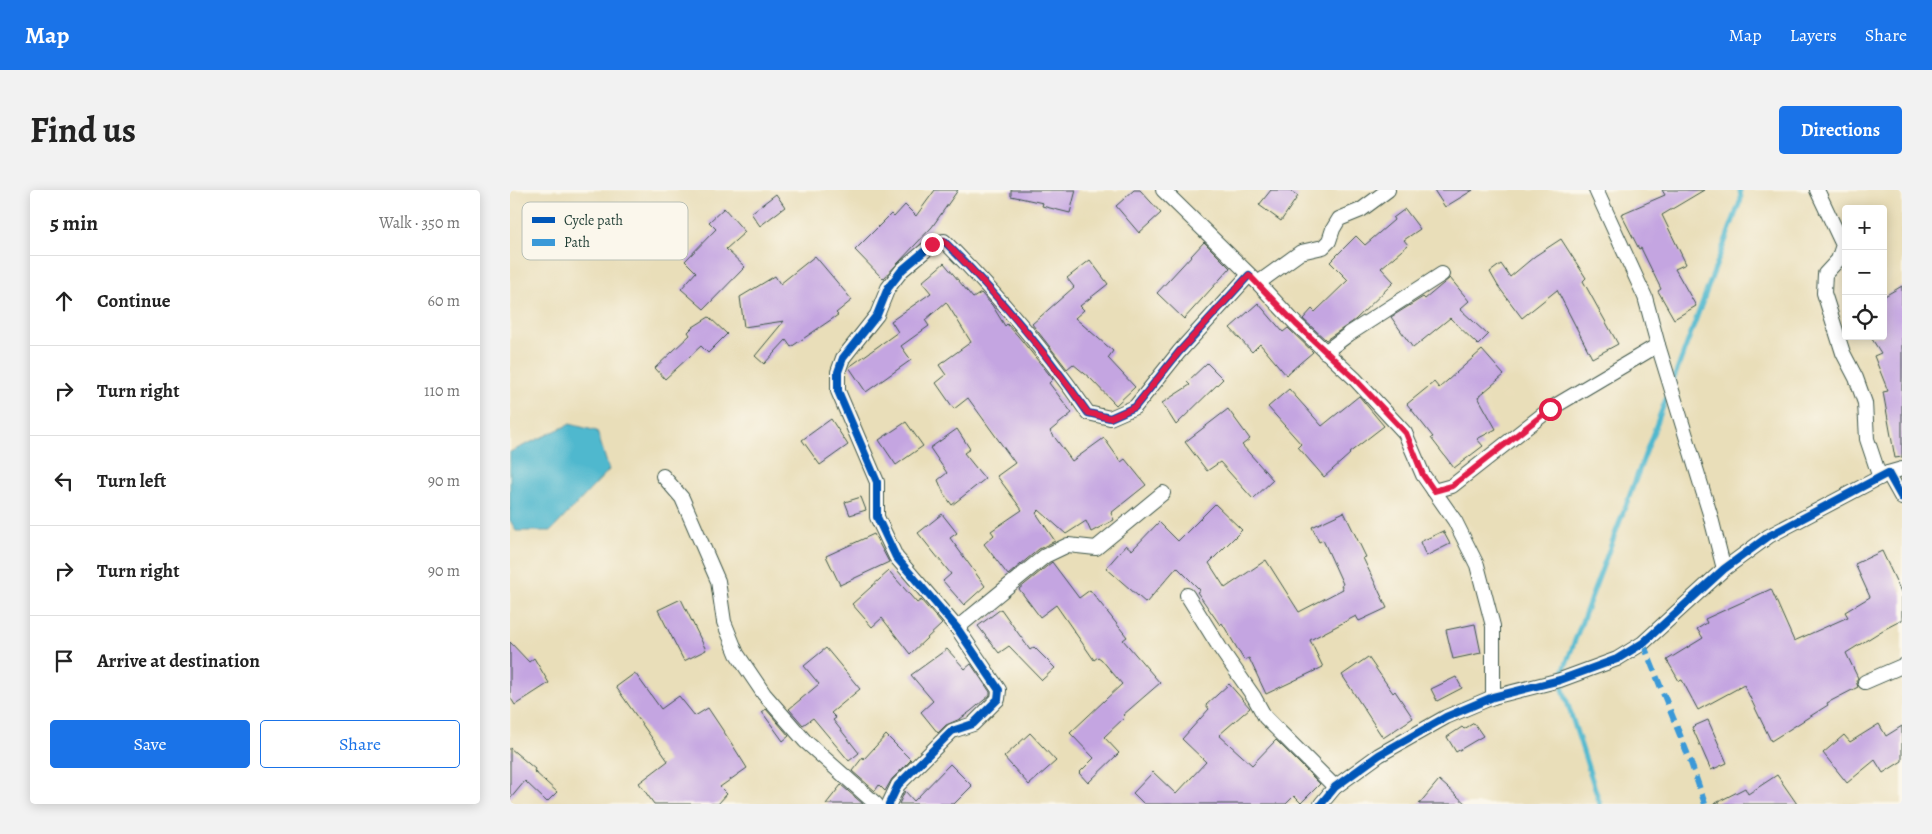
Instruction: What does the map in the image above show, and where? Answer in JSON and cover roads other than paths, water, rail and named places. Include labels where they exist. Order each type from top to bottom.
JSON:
[{"type":"street","points":[[1164,190],[1254,279],[1296,324],[1354,378],[1406,433],[1423,475],[1456,521],[1477,565],[1494,626],[1493,697]]},
{"type":"street","points":[[889,804],[898,785],[952,731],[973,724],[998,699],[998,690],[957,628],[896,557],[877,517],[877,482],[838,392],[838,372],[843,358],[877,315],[888,288],[902,270],[932,244],[944,241],[979,276],[1059,372],[1088,413],[1110,418],[1135,407],[1179,352],[1254,279],[1301,252],[1323,247],[1329,241],[1333,228],[1339,219],[1361,210],[1388,190]]},
{"type":"street","points":[[1596,190],[1645,297],[1710,514],[1724,569]]},
{"type":"street","points":[[1817,190],[1843,245],[1838,260],[1825,274],[1824,293],[1843,352],[1856,378],[1865,403],[1867,439],[1884,476],[1902,498]]},
{"type":"street","points":[[1325,352],[1349,334],[1442,274]]},
{"type":"street","points":[[1434,491],[1452,486],[1550,409],[1658,344]]},
{"type":"street","points":[[1321,804],[1335,787],[1379,755],[1446,717],[1493,697],[1560,680],[1617,658],[1643,643],[1724,569],[1769,536],[1884,476],[1902,469]]},
{"type":"street","points":[[663,476],[682,498],[718,581],[724,622],[737,654],[764,694],[805,742],[876,804]]},
{"type":"street","points":[[957,628],[1045,556],[1068,545],[1096,548],[1163,492]]},
{"type":"street","points":[[1187,595],[1220,648],[1254,696],[1265,717],[1335,787]]},
{"type":"street","points":[[1865,682],[1902,666]]},
{"type":"water","points":[[570,424],[597,431],[609,470],[551,531],[516,531],[510,520],[510,452]]},
{"type":"waterway","points":[[1673,381],[1741,199],[1740,190]]},
{"type":"waterway","points":[[1600,804],[1560,680],[1669,391]]}]
